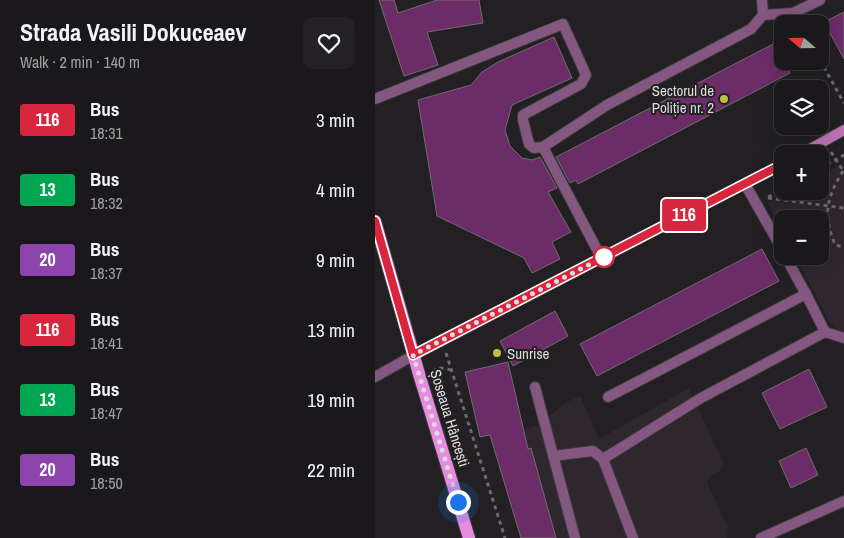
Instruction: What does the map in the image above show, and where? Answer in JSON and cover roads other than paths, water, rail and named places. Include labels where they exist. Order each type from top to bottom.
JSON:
[{"type":"main road","points":[[817,145],[844,130]]},
{"type":"main road","points":[[413,355],[774,169]]},
{"type":"main road","name":"Șoseaua Hâncești","points":[[375,221],[413,355],[469,538]]},
{"type":"street","points":[[375,99],[563,24],[586,75],[581,84],[523,115],[529,144],[534,148],[543,147],[607,105],[751,29],[763,15],[762,0]]},
{"type":"street","points":[[763,15],[793,13],[820,0]]},
{"type":"street","points":[[543,147],[601,259]]},
{"type":"street","points":[[745,184],[774,235]]},
{"type":"street","points":[[790,265],[825,332]]},
{"type":"street","points":[[608,397],[806,294]]},
{"type":"street","points":[[603,459],[701,398],[825,332],[844,338]]},
{"type":"street","points":[[375,377],[413,355]]},
{"type":"street","points":[[535,387],[575,538]]},
{"type":"street","points":[[553,456],[593,451],[603,459],[633,538]]},
{"type":"street","points":[[761,538],[844,501]]},
{"type":"place","name":"Sectorul de Poliție nr. 2","points":[[724,99]]},
{"type":"place","name":"Sunrise","points":[[497,353]]}]
